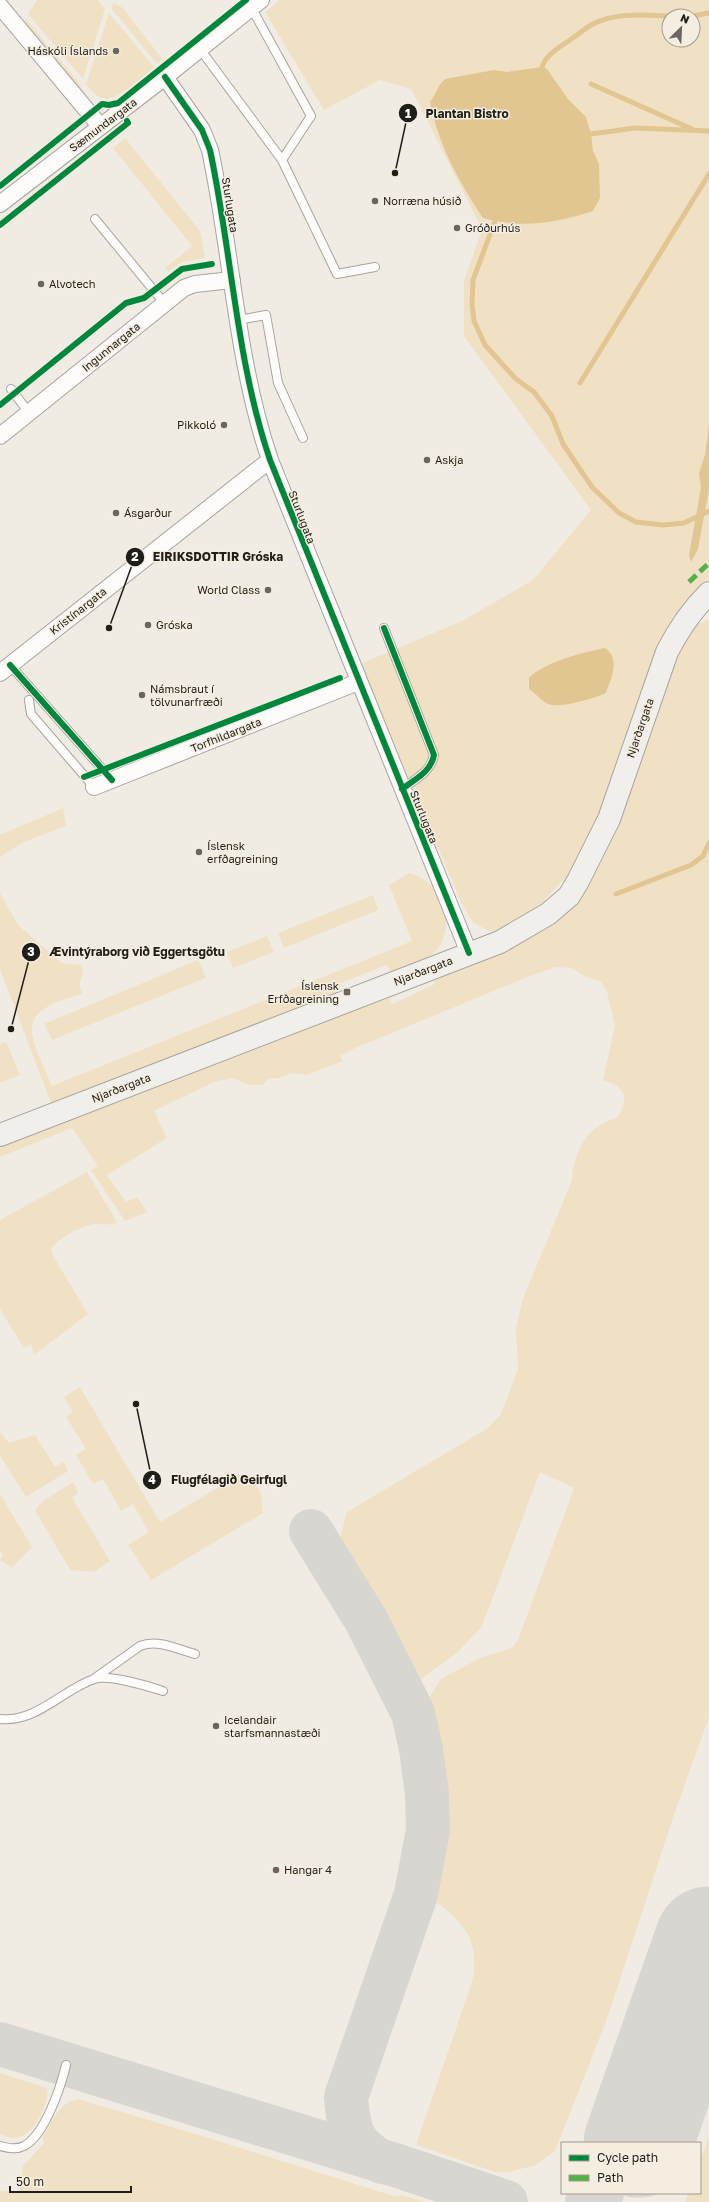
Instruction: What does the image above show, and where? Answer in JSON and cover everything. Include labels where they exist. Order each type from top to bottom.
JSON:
[{"type":"main road","name":"Njarðargata","points":[[0,1135],[500,942],[528,928],[563,900],[575,886],[589,862],[609,818],[667,652],[679,628],[696,605],[709,593]]},
{"type":"street","name":"Sæmundargata","points":[[0,204],[165,77],[256,4]]},
{"type":"street","points":[[2,12],[100,126]]},
{"type":"street","name":"Sturlugata","points":[[165,77],[202,130],[210,150],[247,376],[260,430],[270,460],[358,682],[469,954]]},
{"type":"street","name":"Ingunnargata","points":[[0,436],[184,288],[195,284],[232,280]]},
{"type":"street","name":"Kristínargata","points":[[5,669],[270,460]]},
{"type":"street","name":"Torfhildargata","points":[[94,787],[358,682]]},
{"type":"lane","points":[[256,4],[311,116],[282,160]]},
{"type":"lane","points":[[200,49],[282,160],[337,274],[375,267]]},
{"type":"lane","points":[[95,219],[165,304]]},
{"type":"lane","points":[[238,320],[266,315],[278,383],[303,438]]},
{"type":"lane","points":[[11,389],[29,413]]},
{"type":"lane","points":[[384,628],[434,755],[432,764],[426,771],[402,789]]},
{"type":"lane","points":[[5,669],[112,780]]},
{"type":"lane","points":[[30,700],[31,714],[94,787]]},
{"type":"lane","points":[[0,1719],[17,1719],[30,1714],[95,1678],[140,1646],[148,1643],[158,1643],[195,1654]]},
{"type":"lane","points":[[95,1678],[134,1681],[163,1691]]},
{"type":"lane","points":[[0,2146],[15,2149],[25,2146],[35,2136],[59,2092],[66,2065]]},
{"type":"shaded area","points":[[37,0],[98,0],[105,9],[83,79],[28,14]]},
{"type":"shaded area","points":[[280,0],[709,0],[709,578],[673,617],[662,638],[603,805],[577,865],[540,905],[520,922],[502,931],[488,931],[473,922],[461,902],[360,664],[462,621],[533,580],[591,510],[464,336],[464,281],[482,229],[411,89],[380,80],[324,110],[265,12]]},
{"type":"shaded area","points":[[114,3],[123,8],[163,60],[157,64],[111,8]]},
{"type":"shaded area","points":[[109,13],[154,67],[122,93],[114,97],[102,98],[97,96],[86,84]]},
{"type":"shaded area","points":[[26,19],[81,85],[79,91],[23,24]]},
{"type":"shaded area","points":[[542,67],[547,69],[568,99],[586,117],[591,134],[593,151],[599,164],[600,198],[593,211],[565,219],[525,224],[483,218],[450,162],[438,133],[430,102],[445,79],[494,70],[507,72]]},
{"type":"shaded area","points":[[125,138],[200,231],[205,258],[182,262],[168,272],[165,268],[192,246],[113,148]]},
{"type":"shaded area","points":[[709,425],[709,489],[698,549],[691,562],[689,555],[701,488],[699,473],[705,455]]},
{"type":"shaded area","points":[[709,619],[709,1717],[674,1815],[607,2019],[555,2151],[536,2165],[509,2172],[495,2172],[416,2145],[472,1982],[474,1967],[474,1954],[467,1932],[451,1914],[429,1897],[440,1849],[443,1800],[440,1767],[428,1715],[427,1701],[441,1679],[480,1658],[512,1648],[518,1640],[574,1488],[540,1472],[482,1626],[458,1652],[420,1680],[338,1546],[347,1512],[488,1428],[501,1414],[518,1369],[516,1328],[522,1301],[572,1180],[573,1169],[579,1149],[590,1133],[607,1121],[617,1118],[624,1105],[624,1094],[621,1090],[617,1086],[603,1080],[615,1026],[607,992],[601,982],[586,977],[571,968],[556,967],[530,976],[353,1049],[340,1056],[343,1061],[307,1075],[291,1073],[280,1078],[270,1078],[262,1085],[249,1085],[233,1078],[214,1082],[154,1111],[167,1138],[107,1175],[126,1202],[137,1197],[147,1212],[125,1221],[91,1170],[98,1166],[72,1128],[0,1157],[0,1146],[341,1015],[390,998],[392,1004],[435,984],[433,980],[490,958],[515,946],[538,933],[559,918],[578,898],[594,874],[609,845],[675,659],[692,627]]},
{"type":"shaded area","points":[[605,648],[610,652],[614,663],[606,693],[594,698],[577,702],[553,705],[546,703],[529,689],[529,678],[544,667],[565,658]]},
{"type":"shaded area","points":[[63,808],[66,826],[24,842],[0,857],[0,835]]},
{"type":"shaded area","points":[[409,873],[421,878],[431,885],[439,895],[444,906],[446,930],[442,942],[431,956],[421,962],[392,974],[387,965],[336,985],[340,995],[53,1108],[0,969],[0,893],[18,925],[62,963],[81,965],[83,974],[79,984],[82,994],[59,1001],[44,1009],[36,1017],[32,1027],[37,1052],[52,1086],[412,941],[389,885]]},
{"type":"shaded area","points":[[373,895],[378,910],[284,948],[278,933]]},
{"type":"shaded area","points":[[267,936],[274,952],[233,968],[227,952]]},
{"type":"shaded area","points":[[198,960],[206,978],[52,1040],[44,1024]]},
{"type":"shaded area","points":[[6,1042],[20,1075],[0,1083],[0,1044]]},
{"type":"shaded area","points":[[87,1172],[117,1222],[109,1225],[90,1225],[65,1236],[51,1249],[53,1256],[88,1314],[34,1355],[31,1344],[24,1348],[0,1309],[0,1220]]},
{"type":"shaded area","points":[[80,1387],[160,1522],[245,1473],[261,1492],[263,1513],[151,1580],[128,1545],[149,1532],[133,1504],[121,1511],[103,1479],[93,1484],[76,1455],[86,1449],[66,1417],[73,1412],[64,1397]]},
{"type":"shaded area","points":[[0,1432],[9,1443],[35,1435],[55,1467],[64,1462],[68,1471],[26,1497],[0,1456]]},
{"type":"shaded area","points":[[73,1482],[78,1493],[72,1497],[110,1561],[94,1572],[70,1570],[35,1510],[43,1501]]},
{"type":"shaded area","points":[[0,1494],[32,1547],[12,1568],[0,1560],[3,1555],[0,1551]]},
{"type":"shaded area","points":[[0,2073],[47,2088],[44,2109],[36,2124],[25,2135],[14,2138],[0,2134]]},
{"type":"shaded area","points":[[78,2099],[394,2196],[402,2195],[426,2202],[0,2202],[0,2191],[19,2191],[23,2166],[44,2143],[42,2138],[56,2114],[65,2105]]},
{"type":"shaded area","points":[[709,2136],[709,2202],[685,2202],[688,2194],[701,2194],[701,2158]]},
{"type":"waterway","points":[[701,14],[709,13]]},
{"type":"waterway","points":[[542,67],[546,59],[556,50],[593,24],[602,20],[630,15],[661,16]]},
{"type":"waterway","points":[[591,84],[692,129]]},
{"type":"waterway","points":[[591,134],[635,128],[709,131]]},
{"type":"waterway","points":[[580,383],[709,174]]},
{"type":"waterway","points":[[495,221],[473,280],[472,304],[474,321],[485,345],[516,379],[534,392],[552,416],[563,444],[592,487],[619,513],[636,522],[663,525],[684,523],[709,511]]},
{"type":"waterway","points":[[616,894],[691,865],[703,856],[709,843]]},
{"type":"taxiway","points":[[311,1531],[366,1620],[413,1713],[421,1749],[427,1794],[428,1830],[416,1894],[346,2097],[349,2119],[354,2136],[364,2149],[382,2162]]},
{"type":"taxiway","points":[[0,2044],[398,2166],[506,2202]]},
{"type":"taxiway","points":[[587,2202],[600,2194]]},
{"type":"runway","points":[[638,2142],[709,1941]]},
{"type":"marked path","points":[[689,582],[709,563]]},
{"type":"cycle path","points":[[0,186],[102,104],[109,105],[118,103],[246,0]]},
{"type":"cycle path","points":[[165,77],[202,130],[210,150],[218,189],[249,384],[270,460],[469,953]]},
{"type":"cycle path","points":[[0,225],[128,123],[127,121]]},
{"type":"cycle path","points":[[0,405],[126,303],[144,298],[182,269],[212,264]]},
{"type":"cycle path","points":[[384,628],[434,755],[430,766],[426,771],[402,789]]},
{"type":"cycle path","points":[[10,665],[112,780]]},
{"type":"cycle path","points":[[84,777],[340,678]]},
{"type":"place","name":"Háskóli Íslands","points":[[116,51]]},
{"type":"place","name":"Plantan Bistro","points":[[395,173]]},
{"type":"place","name":"Norræna húsið","points":[[375,201]]},
{"type":"place","name":"Gróðurhús","points":[[457,228]]},
{"type":"place","name":"Alvotech","points":[[41,284]]},
{"type":"place","name":"Pikkoló","points":[[224,425]]},
{"type":"place","name":"Askja","points":[[427,460]]},
{"type":"place","name":"Ásgarður","points":[[116,513]]},
{"type":"place","name":"World Class","points":[[268,590]]},
{"type":"place","name":"Gróska","points":[[148,625]]},
{"type":"place","name":"EIRIKSDOTTIR Gróska","points":[[109,628]]},
{"type":"place","name":"Námsbraut í tölvunarfræði","points":[[142,695]]},
{"type":"place","name":"Íslensk erfðagreining","points":[[199,852]]},
{"type":"place","name":"Íslensk Erfðagreining","points":[[347,992]]},
{"type":"place","name":"Ævintýraborg við Eggertsgötu","points":[[11,1029]]},
{"type":"place","name":"Flugfélagið Geirfugl","points":[[136,1404]]},
{"type":"place","name":"Icelandair starfsmannastæði","points":[[216,1726]]},
{"type":"place","name":"Hangar 4","points":[[276,1870]]}]
